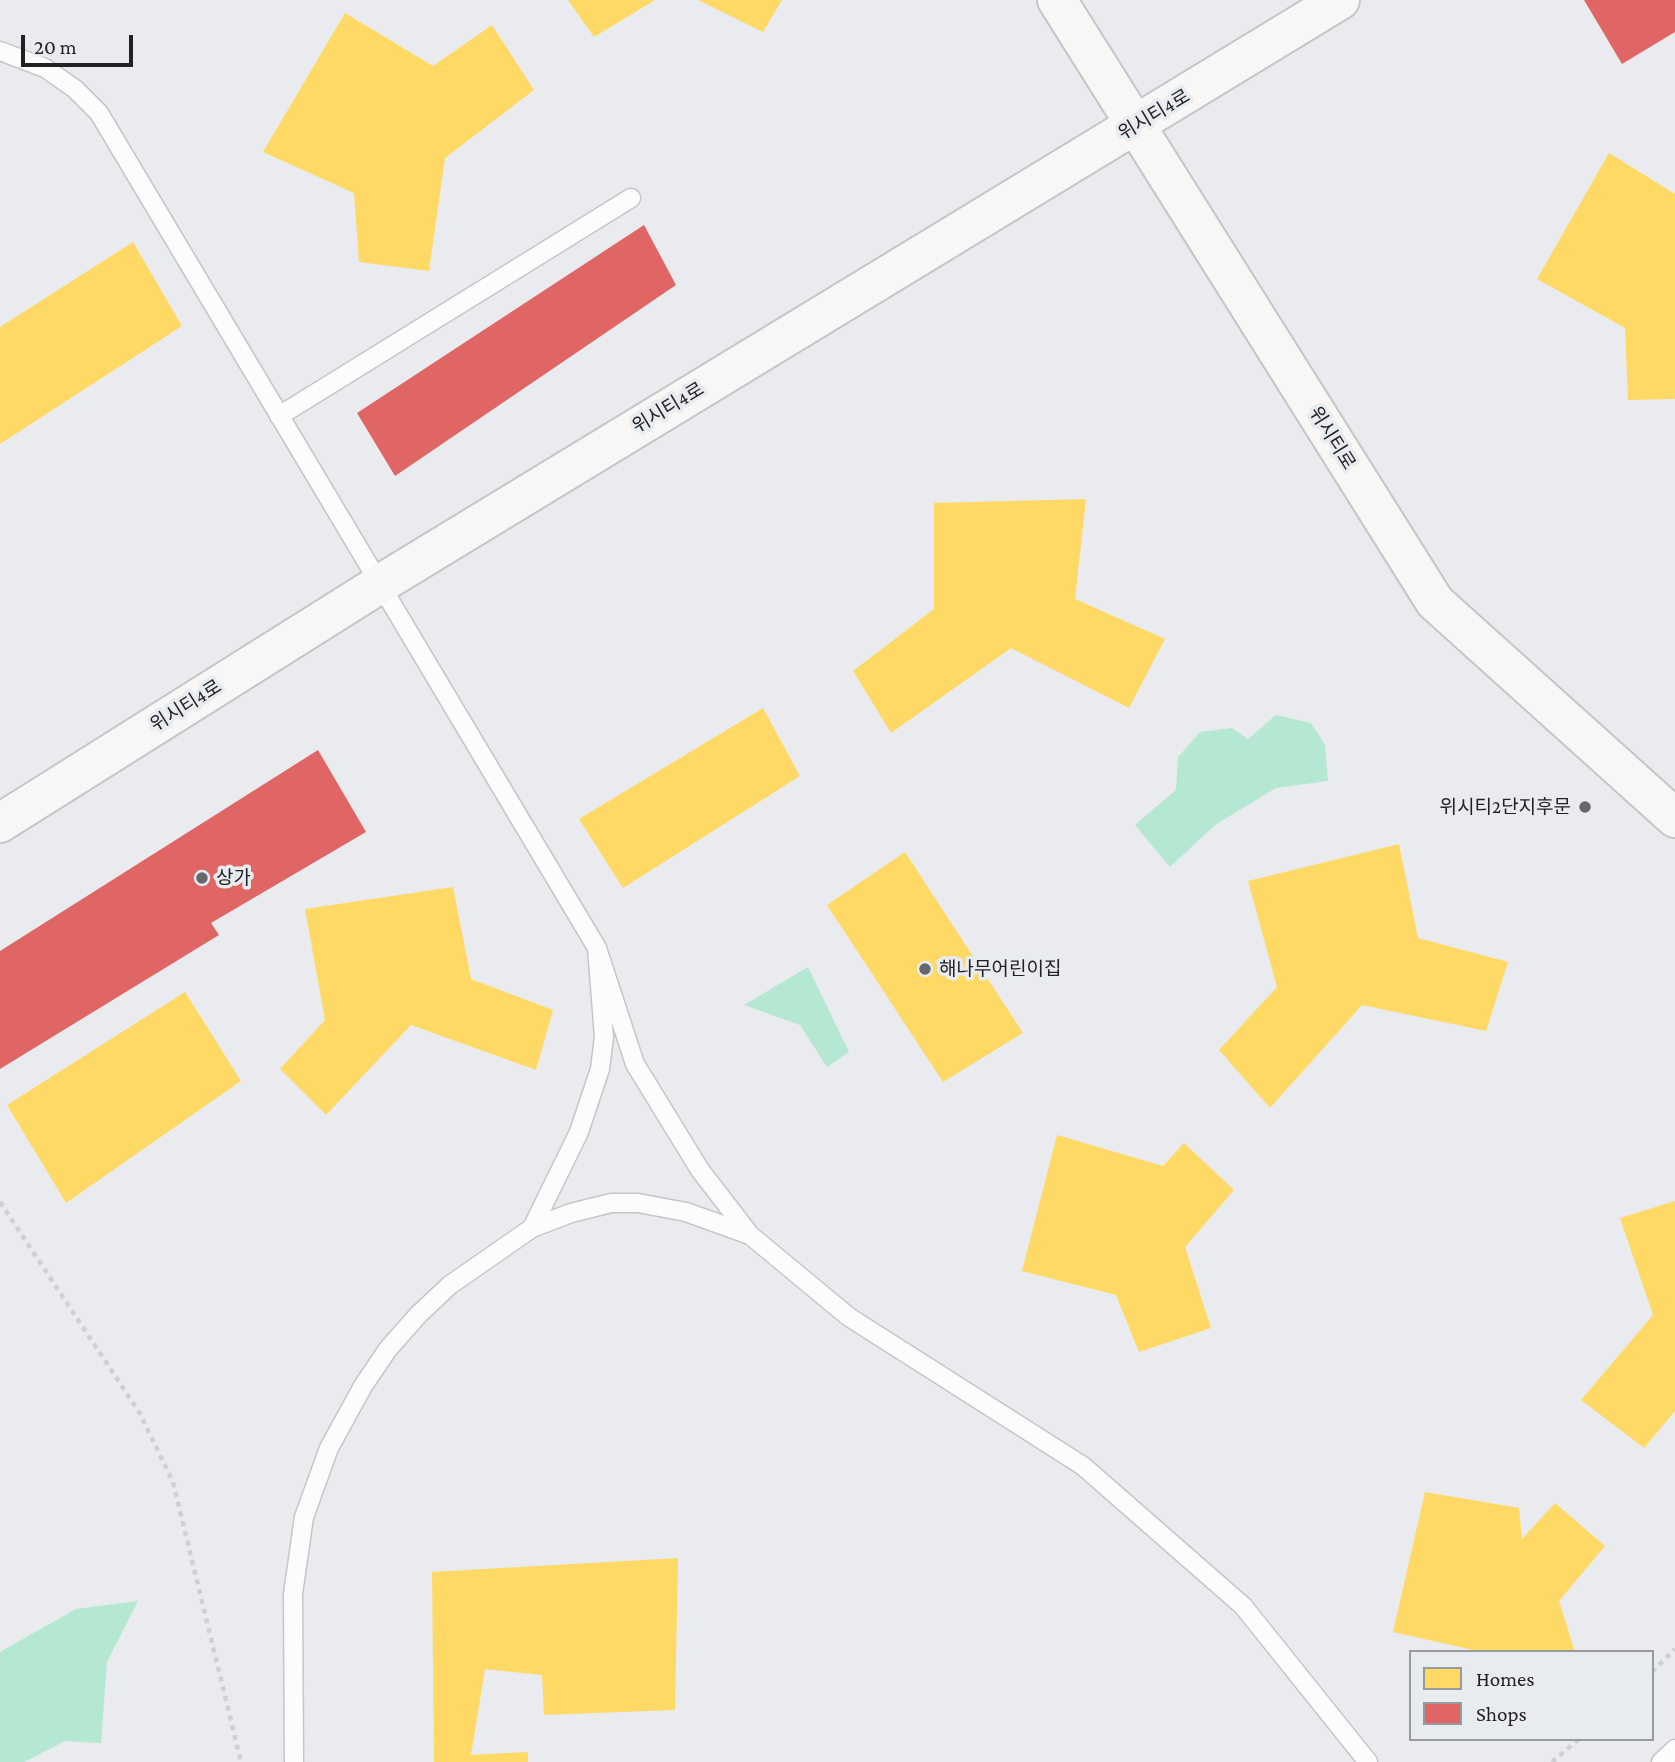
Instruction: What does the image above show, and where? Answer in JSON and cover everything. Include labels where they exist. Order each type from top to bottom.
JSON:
[{"type":"street","name":"위시티로","points":[[1057,0],[1435,602],[1675,818]]},
{"type":"street","name":"위시티4로","points":[[0,823],[380,584],[1340,0]]},
{"type":"lane","points":[[0,51],[45,68],[75,89],[99,113],[597,948],[635,1064],[700,1170],[750,1235],[849,1317],[1083,1466],[1243,1606],[1368,1762]]},
{"type":"lane","points":[[279,416],[631,198]]},
{"type":"lane","points":[[532,1228],[579,1132],[600,1069],[604,1037],[597,948]]},
{"type":"lane","points":[[294,1762],[293,1594],[304,1517],[329,1448],[363,1386],[388,1349],[450,1285],[532,1228],[598,1206],[638,1203],[686,1212],[750,1235]]},
{"type":"lane","points":[[1661,1762],[1675,1749]]},
{"type":"path","points":[[0,1202],[139,1412],[173,1482],[241,1762]]},
{"type":"path","points":[[1654,1670],[1675,1649]]},
{"type":"path","points":[[1552,1762],[1577,1741]]},
{"type":"green space","points":[[1276,715],[1311,723],[1325,745],[1328,781],[1276,788],[1215,825],[1170,867],[1135,825],[1176,790],[1178,757],[1200,732],[1232,728],[1248,739]]},
{"type":"green space","points":[[808,967],[849,1052],[827,1067],[800,1025],[744,1005]]},
{"type":"green space","points":[[138,1601],[107,1662],[101,1743],[65,1741],[24,1762],[0,1762],[0,1652],[76,1609]]},
{"type":"building: Homes","points":[[568,0],[655,0],[594,37]]},
{"type":"building: Homes","points":[[698,0],[782,0],[763,32]]},
{"type":"building: Homes","points":[[345,13],[433,66],[492,25],[534,90],[445,158],[429,271],[359,262],[354,193],[263,152]]},
{"type":"building: Homes","points":[[1609,153],[1675,194],[1675,399],[1628,400],[1625,328],[1537,279]]},
{"type":"building: Homes","points":[[133,242],[182,326],[0,444],[0,327]]},
{"type":"building: Homes","points":[[1086,499],[1075,599],[1165,639],[1129,708],[1011,648],[891,733],[853,671],[934,609],[934,503]]},
{"type":"building: Homes","points":[[763,708],[800,776],[623,888],[579,819]]},
{"type":"building: Homes","points":[[1399,844],[1418,938],[1508,962],[1486,1031],[1362,1005],[1270,1108],[1219,1050],[1277,987],[1248,881]]},
{"type":"building: Homes","name":"해나무어린이집","points":[[905,852],[1023,1033],[943,1082],[827,905]]},
{"type":"building: Homes","points":[[453,887],[471,979],[553,1010],[536,1070],[411,1025],[326,1115],[280,1069],[325,1020],[305,909]]},
{"type":"building: Homes","points":[[185,992],[241,1081],[66,1203],[7,1105]]},
{"type":"building: Homes","points":[[1057,1135],[1163,1166],[1184,1143],[1234,1190],[1185,1247],[1211,1328],[1139,1352],[1116,1295],[1022,1271]]},
{"type":"building: Homes","points":[[1675,1201],[1675,1411],[1644,1448],[1581,1400],[1653,1315],[1620,1218]]},
{"type":"building: Homes","points":[[1425,1492],[1519,1508],[1522,1539],[1555,1503],[1605,1546],[1559,1601],[1574,1650],[1473,1650],[1393,1632]]},
{"type":"building: Homes","points":[[678,1558],[675,1710],[544,1715],[542,1675],[485,1669],[471,1755],[528,1752],[528,1762],[434,1762],[432,1572]]},
{"type":"building: Shops","points":[[1584,0],[1675,0],[1675,32],[1622,64]]},
{"type":"building: Shops","points":[[644,225],[676,285],[395,476],[357,413]]},
{"type":"building: Shops","name":"상가","points":[[318,750],[366,832],[211,923],[219,935],[0,1069],[0,951]]},
{"type":"place","name":"위시티2단지후문","points":[[1585,807]]},
{"type":"place","name":"상가","points":[[202,878]]},
{"type":"place","name":"해나무어린이집","points":[[925,969]]}]
